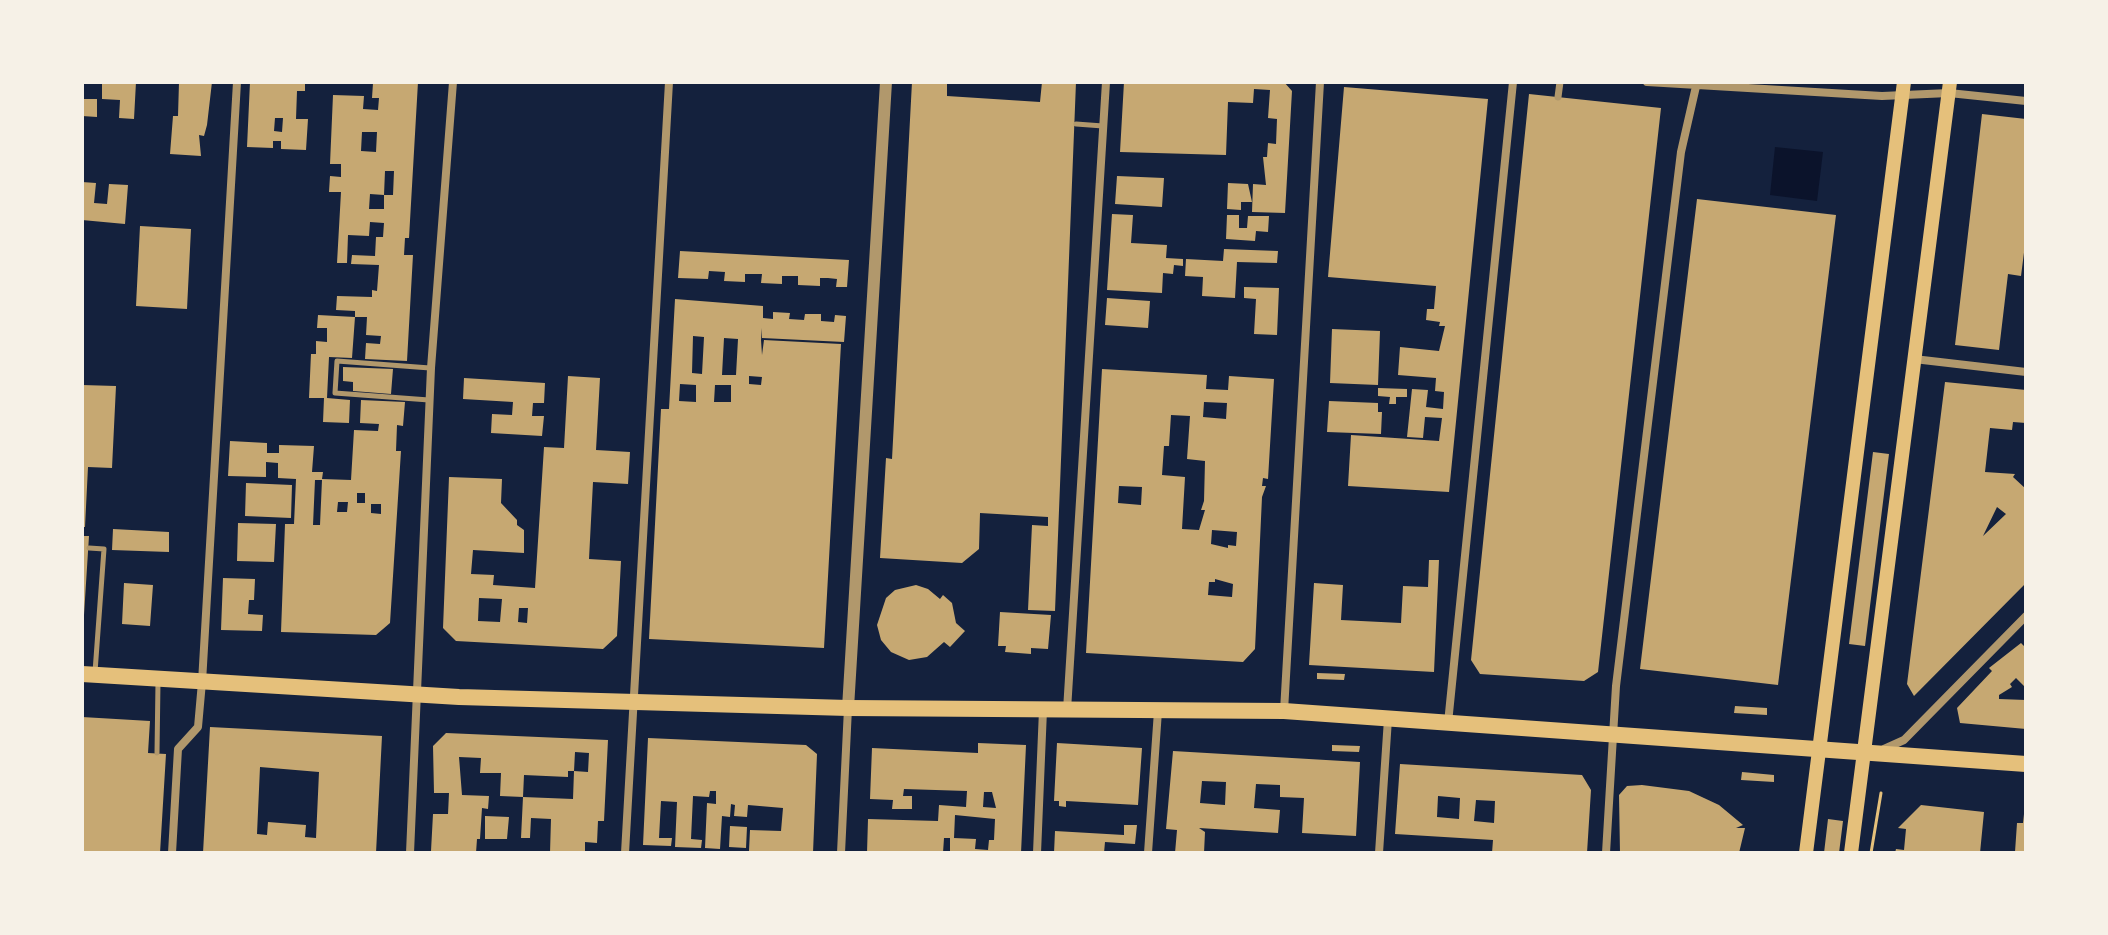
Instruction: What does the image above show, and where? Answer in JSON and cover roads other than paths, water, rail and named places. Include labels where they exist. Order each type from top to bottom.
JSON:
[{"type":"main road","points":[[1851,853],[1950,87]]},
{"type":"main road","points":[[1806,853],[1903,89]]},
{"type":"main road","points":[[88,674],[417,695],[634,702],[848,708],[1284,711],[2026,764]]},
{"type":"street","points":[[172,853],[178,749],[198,727],[202,682],[237,82]]},
{"type":"street","points":[[410,853],[429,400],[453,82]]},
{"type":"street","points":[[625,853],[669,82]]},
{"type":"street","points":[[841,853],[886,82]]},
{"type":"street","points":[[1067,710],[1106,82]]},
{"type":"street","points":[[1284,711],[1320,82]]},
{"type":"street","points":[[1448,723],[1513,82]]},
{"type":"street","points":[[1558,97],[1560,82]]},
{"type":"street","points":[[1647,82],[1903,89],[1950,87],[2026,101]]},
{"type":"street","points":[[1606,853],[1611,736],[1681,152],[1697,85]]},
{"type":"street","points":[[1913,359],[2026,372]]},
{"type":"street","points":[[1863,754],[1904,740],[2026,616]]},
{"type":"street","points":[[1037,853],[1043,710]]},
{"type":"street","points":[[1148,853],[1158,711]]},
{"type":"street","points":[[1379,853],[1388,718]]},
{"type":"lane","points":[[1076,124],[1104,126]]},
{"type":"lane","points":[[429,400],[335,393],[337,361],[431,368]]},
{"type":"lane","points":[[88,674],[104,549],[89,548]]},
{"type":"lane","points":[[157,753],[158,679]]},
{"type":"water","points":[[1775,147],[1823,152],[1817,201],[1770,195]]}]
